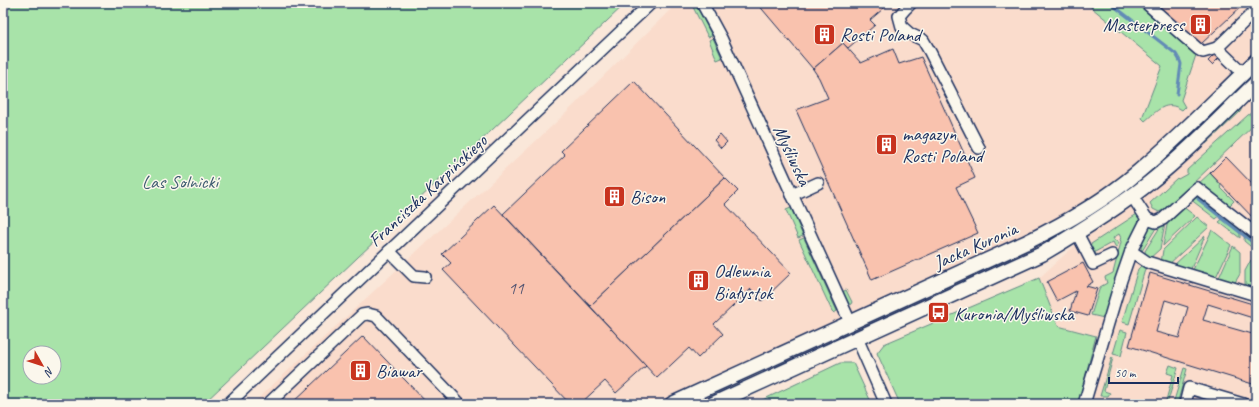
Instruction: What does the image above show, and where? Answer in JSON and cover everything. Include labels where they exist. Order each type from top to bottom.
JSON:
[{"type":"main road","name":"Jacka Kuronia","points":[[672,404],[1048,232],[1088,208],[1137,173],[1178,137],[1256,61]]},
{"type":"main road","points":[[1243,73],[1255,85]]},
{"type":"main road","name":"Jacka Kuronia","points":[[713,404],[1042,254],[1077,233],[1150,182],[1196,142],[1255,85]]},
{"type":"main road","points":[[850,322],[857,338]]},
{"type":"street","name":"Franciszka Karpińskiego","points":[[228,404],[651,3]]},
{"type":"street","name":"Myśliwska","points":[[702,3],[721,38],[850,322]]},
{"type":"street","points":[[911,3],[900,16],[902,27],[910,34],[923,40],[979,148]]},
{"type":"street","points":[[1146,3],[1198,49],[1204,52],[1217,48],[1256,10]]},
{"type":"street","points":[[1217,48],[1243,73]]},
{"type":"street","points":[[792,195],[818,182]]},
{"type":"street","points":[[1132,196],[1147,219],[1156,222],[1163,219],[1197,188],[1256,234]]},
{"type":"street","points":[[1084,404],[1121,280],[1131,251],[1147,219]]},
{"type":"street","points":[[1077,233],[1093,264],[1112,255]]},
{"type":"street","points":[[389,251],[414,276],[425,277]]},
{"type":"street","points":[[1131,251],[1147,262],[1256,295]]},
{"type":"street","points":[[268,404],[362,315],[368,314],[376,316],[460,404]]},
{"type":"street","points":[[857,338],[886,404]]},
{"type":"street","points":[[1185,404],[1190,388],[1243,404]]},
{"type":"shaded area","points":[[677,3],[1256,3],[1256,404],[1078,404],[1096,336],[1058,326],[1039,278],[1126,199],[1080,230],[709,404],[252,404],[566,113]]},
{"type":"green space","name":"Las Solnicki","points":[[3,3],[626,3],[203,404],[3,404]]},
{"type":"green space","points":[[691,3],[695,3],[712,36],[708,37]]},
{"type":"green space","points":[[1086,3],[1136,3],[1196,55],[1181,100],[1185,107],[1182,110],[1176,107],[1166,106],[1158,110],[1145,121],[1142,118],[1162,66]]},
{"type":"green space","points":[[713,38],[722,58],[717,60],[709,40]]},
{"type":"green space","points":[[1241,106],[1242,108],[1240,112],[1206,144],[1204,142]]},
{"type":"green space","points":[[1256,110],[1256,123],[1166,209],[1159,212],[1153,209],[1150,203],[1177,178],[1178,179],[1187,174],[1187,170],[1248,115]]},
{"type":"green space","points":[[1210,173],[1221,185],[1220,187],[1234,201],[1227,208],[1198,184]]},
{"type":"green space","points":[[1201,196],[1224,212],[1216,219],[1190,199]]},
{"type":"green space","points":[[1182,206],[1195,216],[1163,246],[1168,220]]},
{"type":"green space","points":[[791,208],[803,236],[798,238],[786,210]]},
{"type":"green space","points":[[1137,214],[1141,219],[1140,223],[1122,259],[1104,318],[1091,315],[1100,287],[1107,283],[1105,277],[1113,273],[1121,238],[1119,234],[1113,238],[1119,243],[1116,248],[1113,242],[1095,252],[1098,259],[1096,260],[1088,246]]},
{"type":"green space","points":[[1227,215],[1240,225],[1240,238],[1219,222]]},
{"type":"green space","points":[[1197,217],[1209,227],[1168,265],[1161,263],[1163,250]]},
{"type":"green space","points":[[1165,223],[1160,249],[1149,259],[1146,257],[1145,251],[1162,224]]},
{"type":"green space","points":[[1151,226],[1156,226],[1142,251],[1141,248],[1144,234]]},
{"type":"green space","points":[[1245,228],[1256,238],[1256,251],[1244,241]]},
{"type":"green space","points":[[1212,230],[1231,245],[1215,279],[1192,272]]},
{"type":"green space","points":[[1205,236],[1190,271],[1173,266]]},
{"type":"green space","points":[[804,238],[837,311],[834,313],[799,240]]},
{"type":"green space","points":[[1233,246],[1240,252],[1240,274],[1234,284],[1218,280]]},
{"type":"green space","points":[[1251,260],[1256,264],[1256,290],[1245,288],[1245,271]]},
{"type":"green space","points":[[1143,264],[1146,266],[1129,324],[1122,322],[1138,269]]},
{"type":"green space","points":[[1039,278],[1058,326],[1096,336],[1078,404],[900,404],[877,353],[884,344]]},
{"type":"green space","points":[[846,290],[852,302],[849,305],[846,302],[842,292]]},
{"type":"green space","points":[[1120,330],[1127,332],[1121,356],[1113,354]]},
{"type":"green space","points":[[1112,357],[1113,358],[1104,391],[1110,393],[1108,396],[1100,396]]},
{"type":"green space","points":[[840,363],[853,363],[872,404],[754,404]]},
{"type":"green space","points":[[1170,365],[1178,368],[1167,404],[1165,404],[1173,375],[1167,373]]},
{"type":"green space","points":[[1184,368],[1187,369],[1177,404],[1173,404]]},
{"type":"building","name":"Rosti Poland","points":[[757,3],[890,3],[870,20],[875,25],[848,48],[843,43],[813,69]]},
{"type":"building","name":"Masterpress","points":[[1154,3],[1245,3],[1201,44]]},
{"type":"building","name":"magazyn Rosti Poland","points":[[843,43],[861,63],[893,49],[899,64],[921,57],[975,178],[956,187],[978,233],[872,280],[796,110],[828,98],[813,69]]},
{"type":"building","points":[[1215,54],[1219,58],[1212,65],[1208,61]]},
{"type":"building","name":"Bison","points":[[634,81],[725,178],[590,306],[503,214],[565,155],[561,151]]},
{"type":"building","points":[[720,134],[727,142],[721,148],[714,140]]},
{"type":"building","points":[[1226,157],[1256,188],[1256,221],[1210,173]]},
{"type":"building","name":"Odlewnia Białystok","points":[[725,178],[738,191],[725,204],[791,273],[762,301],[751,289],[714,324],[723,334],[698,358],[689,348],[657,378],[590,306]]},
{"type":"building","points":[[494,205],[646,366],[616,393],[605,381],[580,404],[570,404],[443,270],[451,263],[442,254]]},
{"type":"building","points":[[1083,263],[1093,282],[1086,286],[1097,289],[1088,316],[1070,311],[1076,291],[1057,301],[1047,282]]},
{"type":"building","points":[[1150,273],[1256,305],[1256,319],[1208,304],[1203,320],[1256,335],[1256,385],[1129,346]],"holes":[[[1165,300],[1188,307],[1179,338],[1156,332]]]},
{"type":"building","name":"Biawar","points":[[363,336],[428,404],[291,404]]},
{"type":"waterway","points":[[1110,3],[1176,54],[1181,64],[1177,94]]},
{"type":"waterway","points":[[1198,199],[1256,245]]},
{"type":"place","name":"Masterpress","points":[[1200,24]]},
{"type":"place","name":"Rosti Poland","points":[[824,34]]},
{"type":"place","name":"magazyn Rosti Poland","points":[[886,144]]},
{"type":"place","name":"Bison","points":[[614,196]]},
{"type":"place","name":"Odlewnia Białystok","points":[[699,281]]},
{"type":"place","name":"Kuronia/Myśliwska","points":[[939,313]]},
{"type":"place","name":"Biawar","points":[[361,370]]}]
